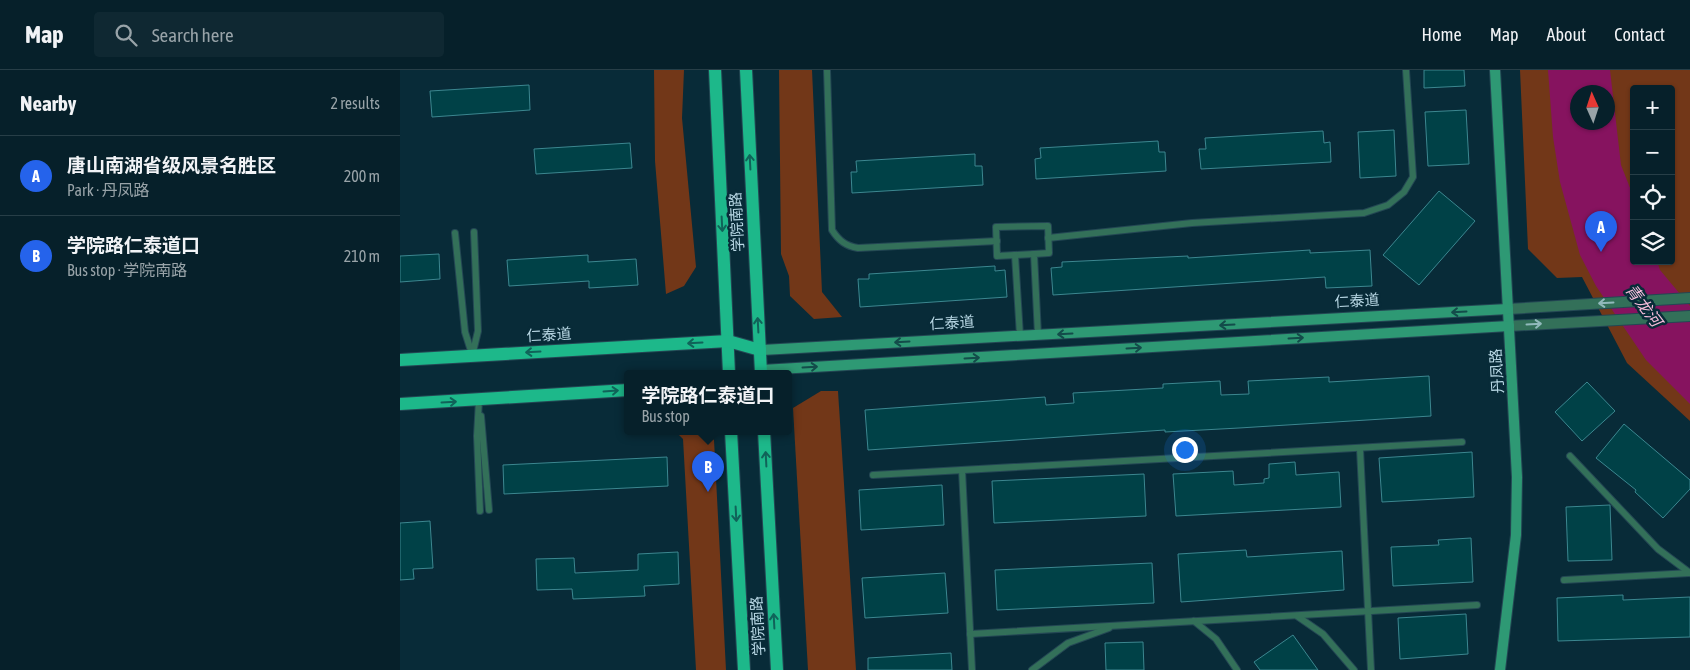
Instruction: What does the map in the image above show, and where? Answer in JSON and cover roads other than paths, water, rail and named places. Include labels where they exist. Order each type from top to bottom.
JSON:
[{"type":"main road","name":"学院南路","points":[[714,70],[728,370]]},
{"type":"main road","name":"学院南路","points":[[746,70],[760,350],[758,370]]},
{"type":"main road","name":"丹凤路","points":[[1495,70],[1518,477],[1516,535],[1500,670]]},
{"type":"main road","name":"仁泰道","points":[[400,360],[728,341],[760,350],[1508,309]]},
{"type":"main road","points":[[791,370],[1509,326]]},
{"type":"main road","points":[[400,404],[624,390]]},
{"type":"main road","name":"学院南路","points":[[731,435],[744,670]]},
{"type":"main road","name":"学院南路","points":[[764,435],[777,670]]},
{"type":"street","points":[[1508,309],[1690,298]]},
{"type":"street","points":[[1509,326],[1690,316]]},
{"type":"lane","points":[[827,70],[832,230],[837,238],[848,246],[858,248],[997,240]]},
{"type":"lane","points":[[1048,238],[1192,223],[1364,213],[1388,205],[1404,192],[1413,176],[1406,70]]},
{"type":"lane","points":[[1048,226],[1049,253],[997,256],[997,240],[996,227],[1048,226]]},
{"type":"lane","points":[[472,356],[478,331],[474,232]]},
{"type":"lane","points":[[455,233],[465,332],[472,356]]},
{"type":"lane","points":[[1034,254],[1038,335]]},
{"type":"lane","points":[[1014,255],[1020,336]]},
{"type":"lane","points":[[479,400],[489,510]]},
{"type":"lane","points":[[479,400],[477,436],[480,511]]},
{"type":"lane","points":[[873,475],[1462,442]]},
{"type":"lane","points":[[1360,449],[1369,612],[1370,670]]},
{"type":"lane","points":[[1564,580],[1690,573],[1658,549],[1570,456]]},
{"type":"lane","points":[[962,470],[972,670]]},
{"type":"lane","points":[[970,634],[1477,605]]},
{"type":"lane","points":[[1296,616],[1323,634],[1354,670]]},
{"type":"lane","points":[[1194,621],[1216,639],[1237,670]]},
{"type":"lane","points":[[1032,670],[1068,643],[1117,626]]},
{"type":"water","name":"青龙河","points":[[1548,70],[1610,70],[1612,85],[1570,85],[1570,130],[1615,130],[1615,113],[1621,165],[1630,188],[1630,265],[1658,265],[1660,270],[1690,306],[1690,404],[1646,360],[1596,286],[1580,255],[1560,182],[1553,137]]},
{"type":"place","name":"唐山南湖省级风景名胜区","points":[[1601,252]]},
{"type":"place","name":"学院路仁泰道口","points":[[708,492]]}]
